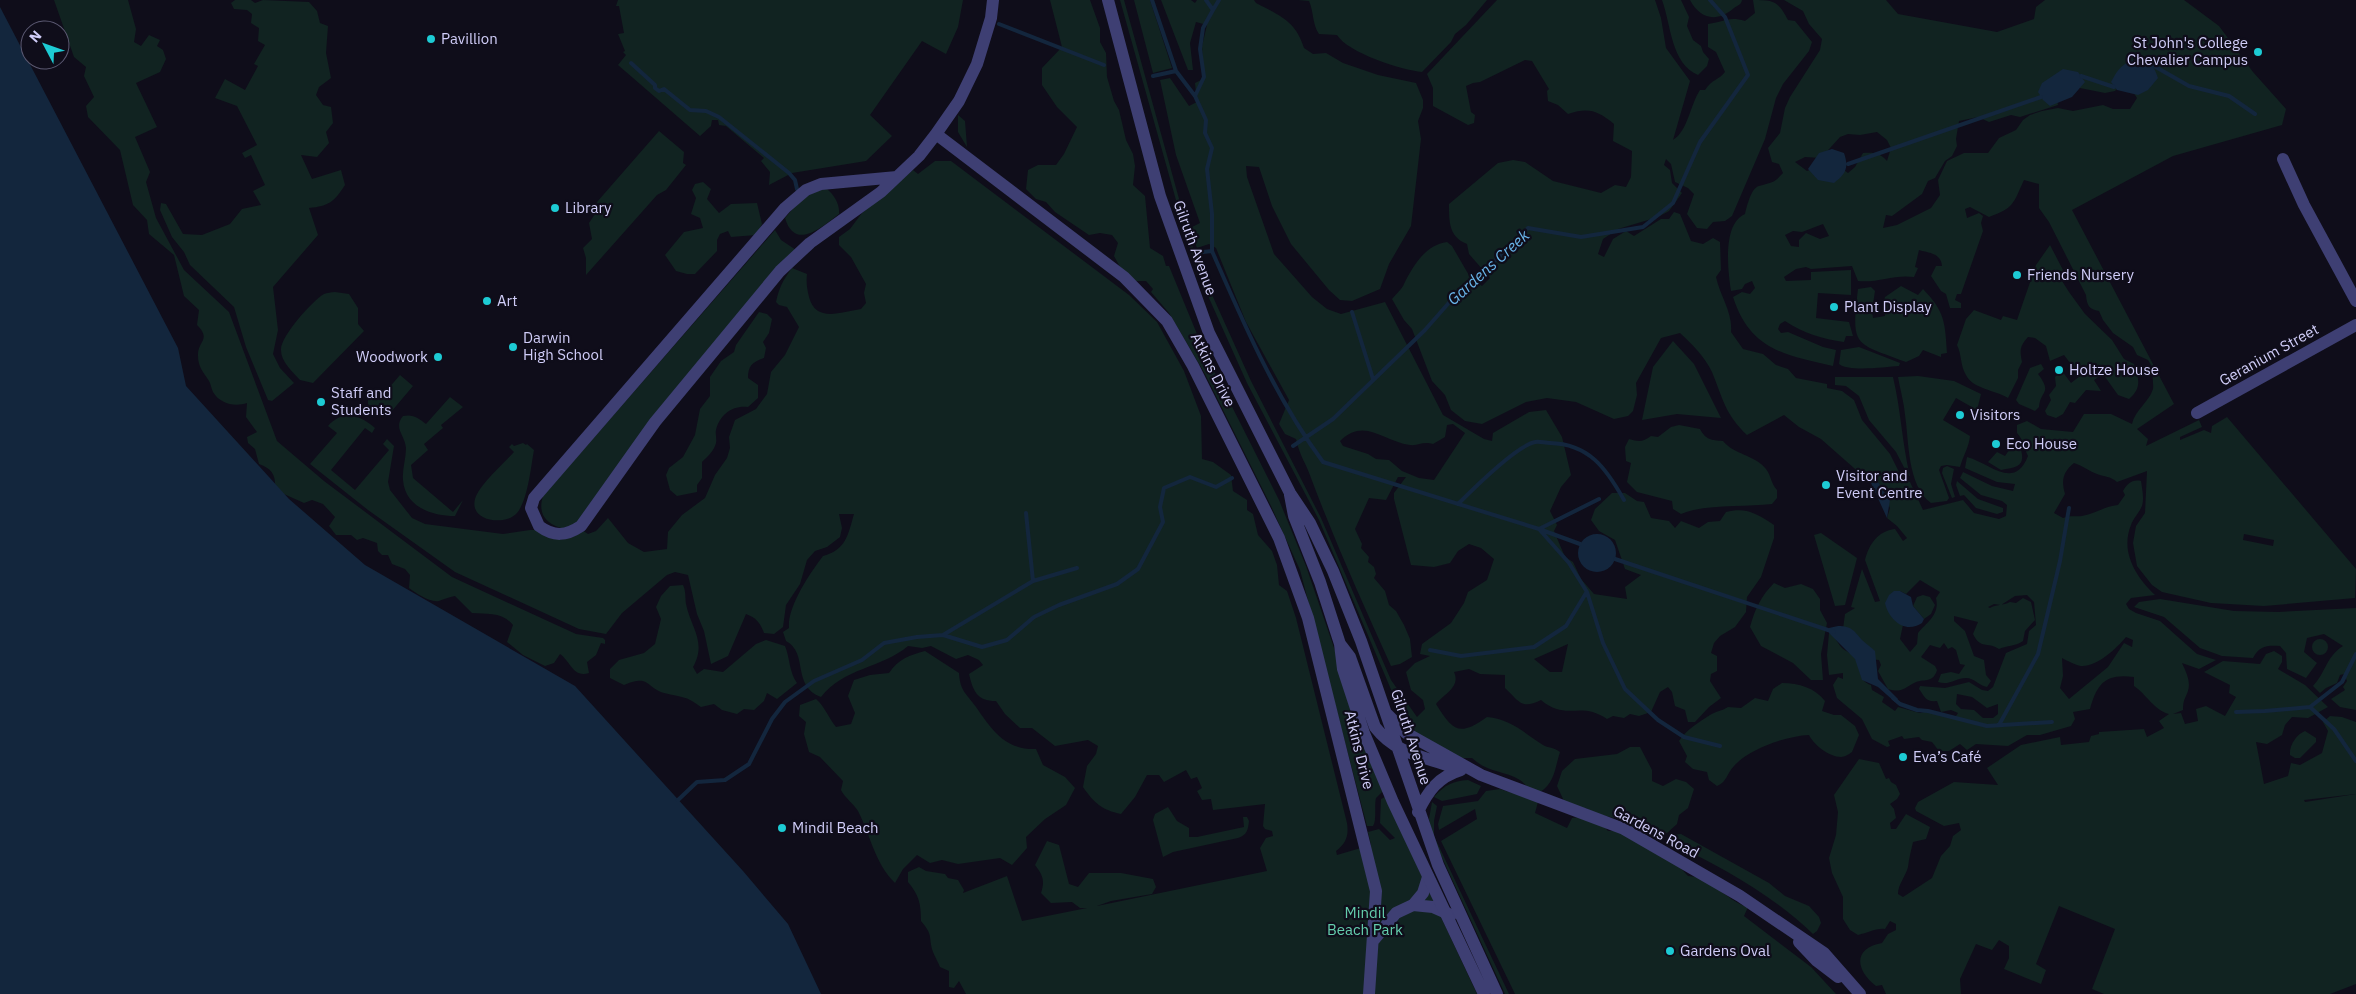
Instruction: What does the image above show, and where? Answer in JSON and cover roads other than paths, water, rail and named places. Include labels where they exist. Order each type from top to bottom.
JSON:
[{"type":"street","points":[[897,177],[821,184],[806,190],[785,208],[534,498],[531,508],[539,526],[557,535],[569,534],[581,526],[655,422],[780,271],[810,243],[881,192],[897,177],[919,156],[959,101],[977,64],[991,18],[992,0]]},
{"type":"street","name":"Gilruth Avenue","points":[[1108,0],[1160,196],[1183,266],[1209,333],[1290,493],[1310,523],[1333,571],[1361,641],[1396,748],[1438,865],[1497,994]]},
{"type":"street","name":"Atkins Drive","points":[[936,134],[1124,277],[1160,312],[1181,342],[1279,538],[1301,596],[1368,855],[1377,899],[1369,994]]},
{"type":"street","points":[[2283,159],[2304,205],[2356,301]]},
{"type":"street","name":"Geranium Street","points":[[2197,413],[2240,391],[2356,325]]},
{"type":"street","name":"Gilruth Avenue","points":[[1290,493],[1294,516],[1320,582],[1340,644],[1343,669],[1364,733],[1428,877],[1484,994]]},
{"type":"street","name":"Gardens Road","points":[[1340,644],[1350,657],[1375,727],[1396,748],[1481,776],[1624,829],[1740,896],[1824,952],[1860,994]]},
{"type":"street","name":"Gardens Road","points":[[1385,712],[1406,733],[1481,776]]},
{"type":"street","points":[[1418,812],[1426,794],[1437,782],[1451,773],[1461,770]]},
{"type":"street","points":[[1373,941],[1396,913],[1413,905],[1423,893],[1428,877]]},
{"type":"street","points":[[1377,899],[1396,913]]},
{"type":"street","points":[[1413,905],[1433,907],[1462,921]]},
{"type":"water","points":[[0,7],[20,45],[20,70],[33,70],[178,348],[186,386],[289,499],[365,565],[575,686],[743,871],[788,924],[821,994],[0,994]]},
{"type":"water","points":[[2138,59],[2146,61],[2151,65],[2158,78],[2148,90],[2138,95],[2117,90],[2111,82],[2116,73],[2125,64]]},
{"type":"water","points":[[2063,69],[2078,72],[2085,82],[2072,97],[2050,106],[2038,92],[2042,83]]},
{"type":"water","points":[[1832,149],[1844,153],[1846,163],[1844,174],[1834,183],[1818,180],[1808,169],[1819,153]]},
{"type":"water","points":[[1878,482],[1890,500],[1887,518],[1871,483]]},
{"type":"water","points":[[1597,534],[1611,539],[1616,553],[1611,567],[1597,572],[1583,567],[1578,553],[1583,539]]},
{"type":"water","points":[[1894,591],[1900,591],[1911,597],[1913,606],[1924,619],[1922,623],[1910,627],[1899,624],[1894,620],[1885,603],[1889,595]]},
{"type":"water","points":[[1847,627],[1852,630],[1875,651],[1878,679],[1898,699],[1895,702],[1878,687],[1862,680],[1855,659],[1829,633],[1829,628]]},
{"type":"waterway","points":[[1152,0],[1176,71],[1195,96],[1206,120],[1205,133],[1212,148],[1207,169],[1212,214],[1212,251]]},
{"type":"waterway","points":[[1195,96],[1204,77],[1200,49],[1203,28],[1213,10],[1206,0]]},
{"type":"waterway","points":[[1213,10],[1219,0]]},
{"type":"waterway","name":"Gardens Creek","points":[[1293,446],[1333,419],[1425,330],[1461,289],[1498,258],[1528,228],[1581,237],[1643,227],[1673,203],[1700,142],[1748,75],[1725,17],[1710,0]]},
{"type":"waterway","points":[[999,24],[1104,65]]},
{"type":"waterway","points":[[631,63],[659,91],[664,89],[690,110],[706,111],[719,117],[789,173],[795,180],[797,189]]},
{"type":"waterway","points":[[2154,66],[2189,86],[2229,96],[2255,114]]},
{"type":"waterway","points":[[1153,76],[1176,71]]},
{"type":"waterway","points":[[2081,76],[2114,87]]},
{"type":"waterway","points":[[1848,164],[2041,97]]},
{"type":"waterway","points":[[1203,252],[1212,251],[1275,386],[1323,462],[1539,529],[1580,544]]},
{"type":"waterway","points":[[1352,312],[1373,379]]},
{"type":"waterway","points":[[1458,504],[1517,451],[1537,442],[1564,444],[1586,453],[1603,468],[1624,500]]},
{"type":"waterway","name":"Gardens Creek","points":[[678,800],[697,782],[725,780],[749,764],[772,719],[785,702],[814,681],[862,660],[884,643],[917,637],[943,635],[982,647],[1007,640],[1034,617],[1059,605],[1117,584],[1138,569],[1163,522],[1160,507],[1164,488],[1190,477],[1216,487],[1232,478]]},
{"type":"waterway","points":[[1599,499],[1539,529],[1569,563],[1587,592],[1603,643],[1625,689],[1658,720],[1684,737],[1720,746]]},
{"type":"waterway","points":[[1999,725],[2038,654],[2060,561],[2069,508]]},
{"type":"waterway","points":[[1026,513],[1033,581]]},
{"type":"waterway","points":[[1615,559],[1834,632]]},
{"type":"waterway","points":[[943,635],[1033,581],[1077,568]]},
{"type":"waterway","points":[[1430,650],[1461,656],[1534,647],[1566,626],[1586,593]]},
{"type":"waterway","points":[[2236,712],[2310,707],[2342,682],[2356,654]]},
{"type":"waterway","points":[[1893,698],[1900,704],[1917,710],[1987,726],[2052,722]]},
{"type":"waterway","points":[[2310,707],[2334,729],[2356,761]]},
{"type":"place","name":"Pavillion","points":[[431,39]]},
{"type":"place","name":"St John's College Chevalier Campus","points":[[2258,52]]},
{"type":"place","name":"Library","points":[[555,208]]},
{"type":"place","name":"Friends Nursery","points":[[2017,275]]},
{"type":"place","name":"Art","points":[[487,301]]},
{"type":"place","name":"Plant Display","points":[[1834,307]]},
{"type":"place","name":"Darwin High School","points":[[513,347]]},
{"type":"place","name":"Woodwork","points":[[438,357]]},
{"type":"place","name":"Holtze House","points":[[2059,370]]},
{"type":"place","name":"Staff and Students","points":[[321,402]]},
{"type":"place","name":"Visitors","points":[[1960,415]]},
{"type":"place","name":"Eco House","points":[[1996,444]]},
{"type":"place","name":"Visitor and Event Centre","points":[[1826,485]]},
{"type":"place","name":"Eva’s Café","points":[[1903,757]]},
{"type":"place","name":"Mindil Beach","points":[[782,828]]},
{"type":"place","name":"Gardens Oval","points":[[1670,951]]},
{"type":"park label","name":"Mindil Beach Park","points":[[1365,922]]}]
